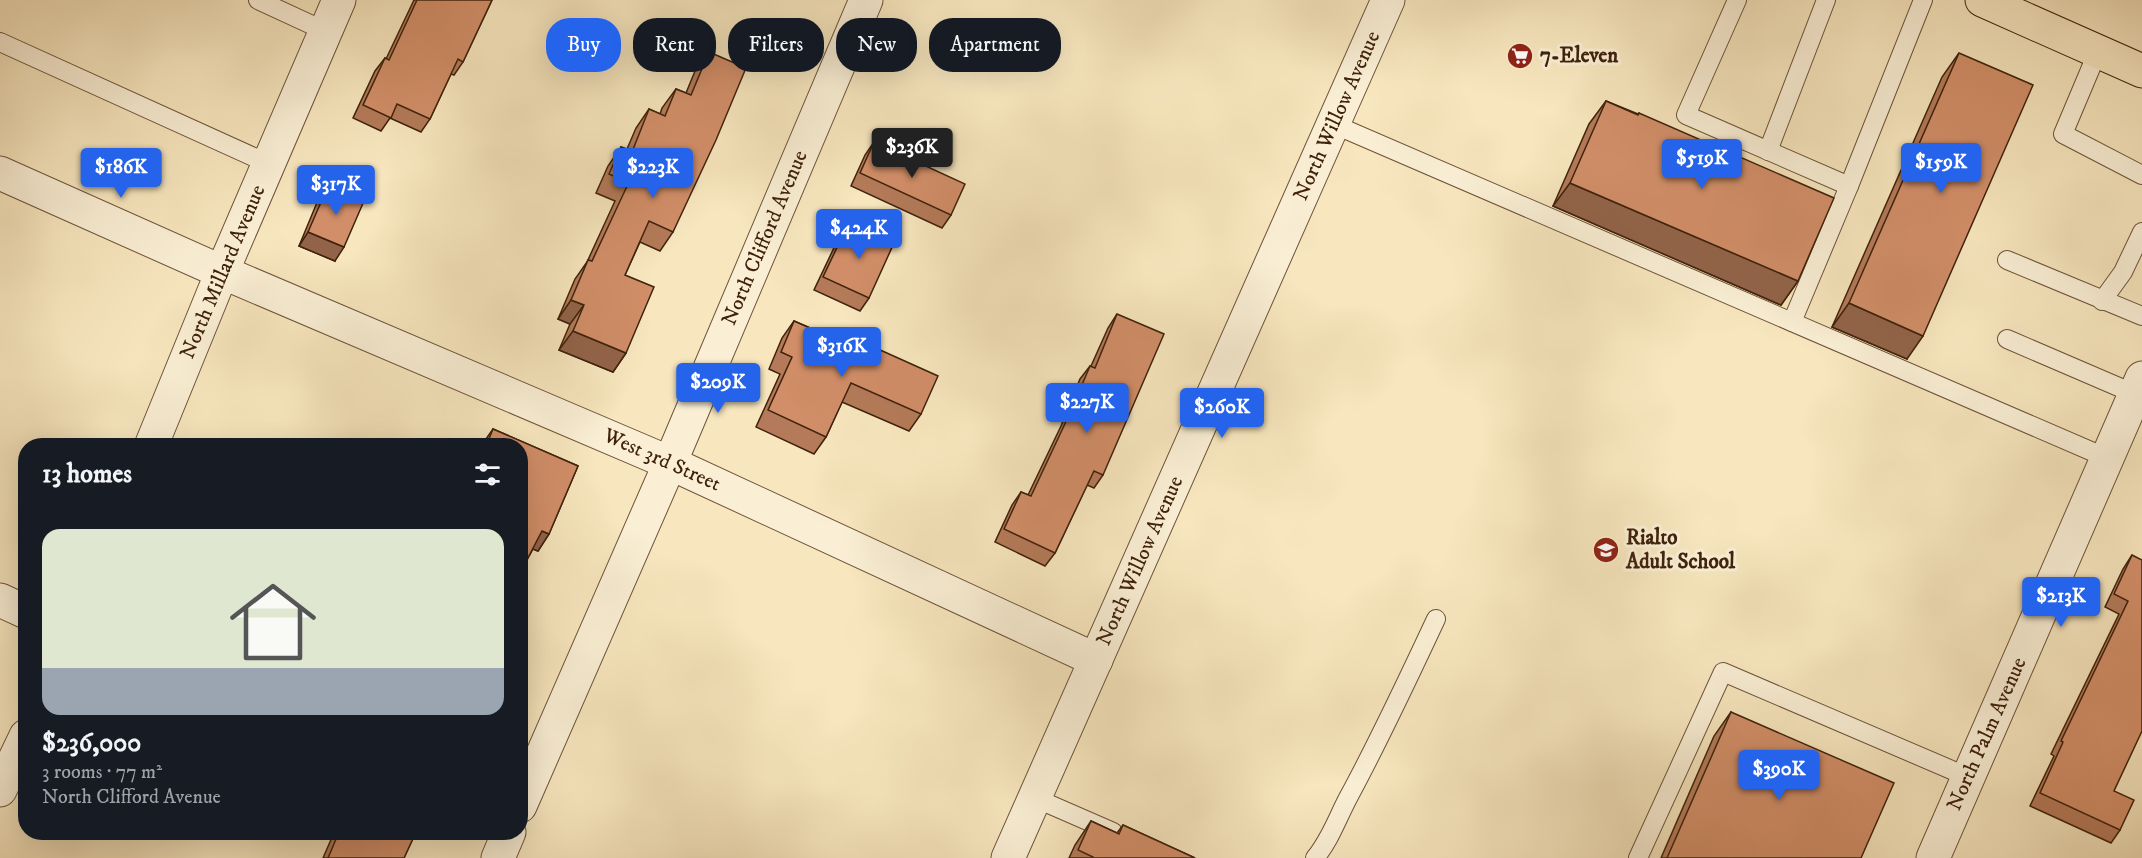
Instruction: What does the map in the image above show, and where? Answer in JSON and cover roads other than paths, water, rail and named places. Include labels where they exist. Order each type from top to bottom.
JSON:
[{"type":"main road","points":[[1982,0],[2142,71]]},
{"type":"street","name":"North Millard Avenue","points":[[154,438],[222,272],[339,0]]},
{"type":"street","name":"North Clifford Avenue","points":[[528,788],[670,463],[866,0]]},
{"type":"street","name":"North Willow Avenue","points":[[1008,858],[1388,0]]},
{"type":"street","name":"West 3rd Street","points":[[0,173],[222,272],[670,463],[1096,660]]},
{"type":"street","name":"North Palm Avenue","points":[[1933,858],[2139,386]]},
{"type":"street","points":[[0,600],[18,608]]},
{"type":"street","points":[[0,790],[18,753]]},
{"type":"street","points":[[498,858],[506,840]]},
{"type":"lane","points":[[258,0],[326,31]]},
{"type":"lane","points":[[1737,0],[1686,115],[1850,186]]},
{"type":"lane","points":[[1768,151],[1826,0]]},
{"type":"lane","points":[[1792,322],[1850,186],[1923,0]]},
{"type":"lane","points":[[0,42],[268,164]]},
{"type":"lane","points":[[2098,51],[2063,134],[2142,175]]},
{"type":"lane","points":[[1334,124],[2107,458]]},
{"type":"lane","points":[[2102,301],[2123,272],[2142,232]]},
{"type":"lane","points":[[2007,260],[2142,316]]},
{"type":"lane","points":[[2007,339],[2139,386]]},
{"type":"lane","points":[[1315,858],[1327,843],[1379,741],[1436,619]]},
{"type":"lane","points":[[1638,858],[1723,672],[1968,777]]},
{"type":"lane","points":[[1035,798],[1133,840]]},
{"type":"place","name":"7-Eleven","points":[[1520,56]]},
{"type":"place","name":"Rialto Adult School","points":[[1606,550]]}]
